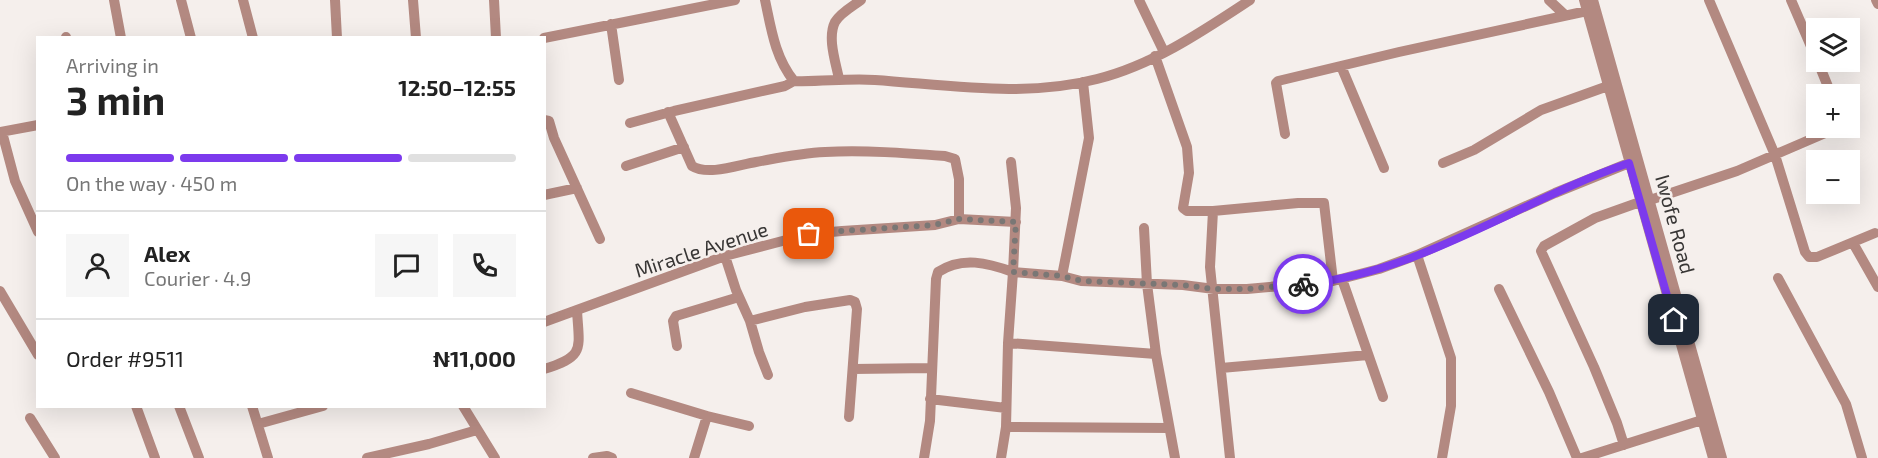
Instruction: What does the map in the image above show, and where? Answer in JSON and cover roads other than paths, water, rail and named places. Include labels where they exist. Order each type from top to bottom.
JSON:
[{"type":"street","points":[[114,0],[122,36]]},
{"type":"street","points":[[181,0],[190,36]]},
{"type":"street","points":[[243,0],[253,36]]},
{"type":"street","points":[[335,0],[337,36]]},
{"type":"street","points":[[414,0],[416,36]]},
{"type":"street","points":[[494,0],[496,36]]},
{"type":"street","points":[[546,38],[735,0]]},
{"type":"street","points":[[765,0],[774,41],[784,69],[794,81]]},
{"type":"street","points":[[839,79],[832,30],[836,20],[861,0]]},
{"type":"street","points":[[1139,0],[1160,54],[1188,154],[1189,173],[1183,208],[1187,211],[1214,211],[1324,203],[1337,280],[1383,397]]},
{"type":"street","points":[[630,123],[785,86],[794,81],[874,80],[993,89],[1039,88],[1083,82],[1124,71],[1160,54],[1200,33],[1250,0]]},
{"type":"street","points":[[1549,0],[1565,15]]},
{"type":"street","name":"Iwofe Road","points":[[1593,0],[1713,458]]},
{"type":"street","points":[[1709,0],[1775,155],[1805,252],[1809,257],[1817,257],[1875,233]]},
{"type":"street","points":[[1791,0],[1806,35]]},
{"type":"street","points":[[1285,134],[1276,83],[1278,81],[1565,15],[1585,5]]},
{"type":"street","name":"Iwofe Road","points":[[1585,5],[1629,163],[1645,201],[1722,458]]},
{"type":"street","points":[[611,24],[619,80]]},
{"type":"street","points":[[1341,66],[1384,168]]},
{"type":"street","points":[[1062,276],[1089,138],[1083,82]]},
{"type":"street","points":[[1443,163],[1474,150],[1541,110],[1608,86]]},
{"type":"street","points":[[669,112],[692,166],[698,170],[715,170],[788,156],[824,152],[881,152],[945,156],[955,159],[959,179],[959,219]]},
{"type":"street","points":[[546,120],[549,121],[600,239]]},
{"type":"street","points":[[36,125],[1,132],[15,181],[36,228]]},
{"type":"street","points":[[1624,445],[1594,367],[1540,251],[1544,246],[1595,218],[1716,179],[1815,138]]},
{"type":"street","points":[[626,165],[684,147]]},
{"type":"street","points":[[1001,458],[1006,427],[1008,343],[1016,222],[1011,162]]},
{"type":"street","points":[[924,458],[930,421],[936,279],[938,272],[956,263],[996,266],[1013,272],[1062,276],[1082,281],[1214,289],[1247,289],[1337,280],[1417,255],[1564,189],[1629,163]]},
{"type":"street","points":[[546,195],[577,188]]},
{"type":"street","points":[[1214,211],[1210,267],[1230,458]]},
{"type":"street","name":"Miracle Avenue","points":[[546,321],[725,256],[809,234],[934,225],[959,219],[1016,222]]},
{"type":"street","points":[[1144,228],[1147,284],[1156,354],[1175,458]]},
{"type":"street","points":[[1853,243],[1878,287]]},
{"type":"street","points":[[1417,255],[1451,358],[1451,406],[1442,458]]},
{"type":"street","points":[[725,256],[768,375]]},
{"type":"street","points":[[1778,278],[1846,404],[1862,458]]},
{"type":"street","points":[[1499,289],[1549,392],[1577,458]]},
{"type":"street","points":[[0,291],[36,352]]},
{"type":"street","points":[[677,346],[673,321],[676,316],[739,297]]},
{"type":"street","points":[[750,321],[805,307],[853,301],[857,309],[849,417]]},
{"type":"street","points":[[546,368],[574,357],[578,351],[577,310]]},
{"type":"street","points":[[1008,343],[1156,354]]},
{"type":"street","points":[[1221,368],[1368,355]]},
{"type":"street","points":[[853,369],[931,368]]},
{"type":"street","points":[[631,393],[749,426]]},
{"type":"street","points":[[930,399],[1006,408]]},
{"type":"street","points":[[137,408],[155,458]]},
{"type":"street","points":[[180,408],[199,458]]},
{"type":"street","points":[[253,408],[268,458]]},
{"type":"street","points":[[258,424],[316,408]]},
{"type":"street","points":[[464,408],[495,458]]},
{"type":"street","points":[[694,458],[707,416]]},
{"type":"street","points":[[30,418],[55,458]]},
{"type":"street","points":[[1582,458],[1702,420]]},
{"type":"street","points":[[1006,427],[1169,428]]},
{"type":"street","points":[[367,458],[477,430]]},
{"type":"street","points":[[592,458],[607,456],[612,458]]}]
